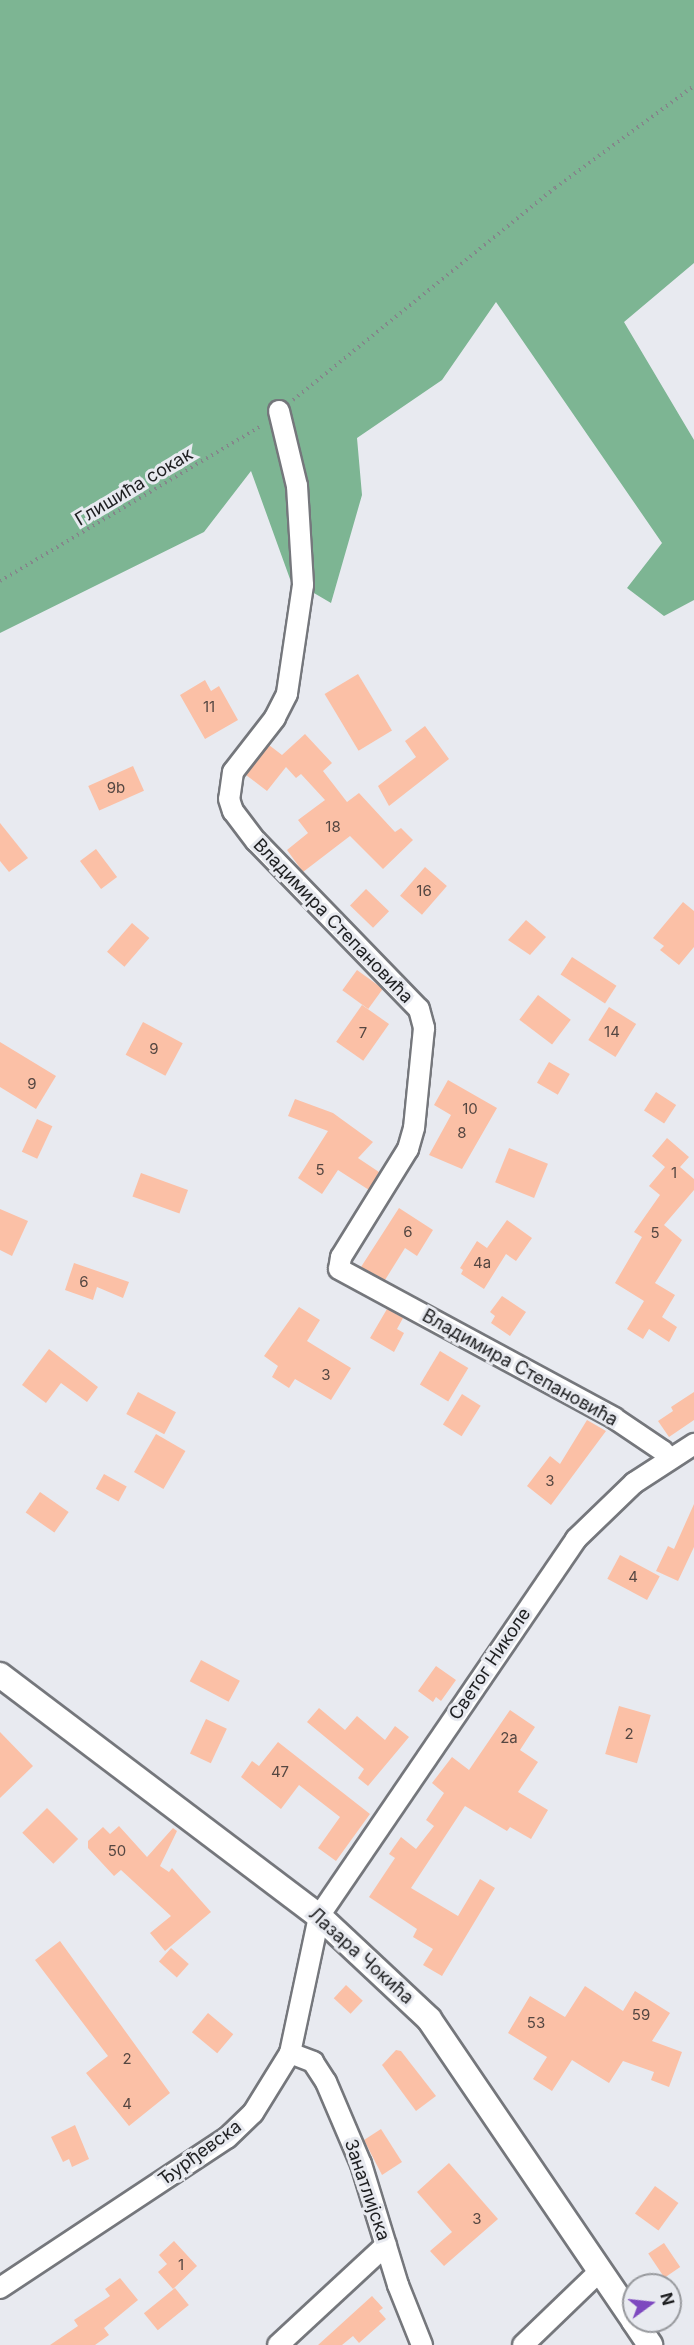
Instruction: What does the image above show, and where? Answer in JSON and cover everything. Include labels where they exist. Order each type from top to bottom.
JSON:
[{"type":"street","name":"Владимира Степановића","points":[[279,411],[297,486],[303,585],[287,694],[274,718],[233,772],[229,800],[232,811],[256,841],[418,1009],[424,1028],[414,1128],[408,1149],[341,1257],[339,1269],[614,1418],[658,1448],[668,1460]]},
{"type":"street","name":"Светог Николе","points":[[319,1916],[576,1539],[612,1502],[668,1460],[694,1444]]},
{"type":"street","name":"Лазара Чокића","points":[[0,1675],[319,1916],[429,2019],[622,2303]]},
{"type":"street","name":"Ђурђевска","points":[[0,2288],[227,2138],[253,2113],[290,2053],[319,1916]]},
{"type":"street","name":"Занатлијска","points":[[290,2053],[313,2062],[326,2082],[361,2164],[386,2245],[422,2345]]},
{"type":"street","points":[[278,2345],[386,2245]]},
{"type":"street","points":[[523,2345],[600,2271]]},
{"type":"path","name":"Глишића сокак","points":[[0,582],[256,430],[555,188],[694,86]]},
{"type":"green space","points":[[0,0],[694,0],[694,263],[624,322],[694,440],[694,600],[664,616],[627,588],[662,543],[496,302],[442,380],[357,438],[362,495],[331,603],[290,579],[251,471],[204,532],[0,633]]},
{"type":"building","points":[[358,674],[392,731],[359,751],[325,694]]},
{"type":"building","points":[[205,680],[211,691],[219,686],[238,720],[205,739],[180,695]]},
{"type":"building","points":[[425,726],[449,759],[389,806],[378,786],[416,757],[405,741]]},
{"type":"building","points":[[305,734],[332,763],[323,771],[347,802],[359,793],[395,832],[401,828],[413,840],[383,869],[350,836],[303,872],[287,850],[308,833],[298,820],[325,800],[301,774],[296,778],[286,767],[267,791],[246,775],[269,745],[282,755]]},
{"type":"building","points":[[133,766],[144,791],[99,811],[88,786]]},
{"type":"building","points":[[0,823],[28,858],[9,872],[0,861]]},
{"type":"building","points":[[96,849],[117,877],[101,889],[80,861]]},
{"type":"building","points":[[425,867],[447,886],[422,915],[400,896]]},
{"type":"building","points":[[366,889],[389,911],[373,928],[350,906]]},
{"type":"building","points":[[683,902],[694,911],[694,947],[679,965],[660,950],[664,946],[653,938]]},
{"type":"building","points":[[526,920],[546,937],[530,955],[508,940]]},
{"type":"building","points":[[132,923],[149,938],[124,967],[107,952]]},
{"type":"building","points":[[572,957],[616,986],[605,1003],[561,975]]},
{"type":"building","points":[[357,970],[383,989],[368,1009],[342,990]]},
{"type":"building","points":[[538,995],[571,1020],[552,1044],[519,1020]]},
{"type":"building","points":[[362,1005],[389,1024],[363,1061],[336,1042]]},
{"type":"building","points":[[609,1007],[636,1024],[615,1057],[588,1040]]},
{"type":"building","points":[[143,1022],[183,1043],[165,1076],[126,1055]]},
{"type":"building","points":[[0,1042],[56,1076],[36,1109],[0,1087]]},
{"type":"building","points":[[549,1062],[570,1074],[558,1095],[537,1083]]},
{"type":"building","points":[[448,1080],[497,1108],[462,1169],[429,1155],[451,1115],[434,1105]]},
{"type":"building","points":[[656,1092],[676,1105],[664,1124],[644,1110]]},
{"type":"building","points":[[295,1099],[333,1113],[373,1142],[358,1158],[379,1172],[369,1190],[338,1170],[322,1194],[298,1178],[328,1131],[288,1116]]},
{"type":"building","points":[[37,1119],[52,1126],[37,1159],[22,1152]]},
{"type":"building","points":[[667,1138],[689,1157],[680,1167],[694,1179],[694,1190],[664,1225],[682,1240],[655,1283],[675,1295],[662,1317],[677,1327],[669,1342],[649,1329],[643,1339],[627,1329],[644,1301],[615,1283],[642,1237],[634,1232],[660,1195],[649,1186],[665,1167],[652,1156]]},
{"type":"building","points":[[509,1148],[548,1164],[534,1198],[495,1182]]},
{"type":"building","points":[[141,1173],[188,1190],[179,1214],[132,1196]]},
{"type":"building","points":[[399,1208],[433,1230],[417,1256],[405,1248],[385,1280],[361,1267]]},
{"type":"building","points":[[0,1209],[28,1221],[12,1256],[0,1250]]},
{"type":"building","points":[[507,1220],[532,1238],[516,1261],[506,1254],[484,1289],[461,1274],[463,1270],[460,1268],[477,1241],[487,1248]]},
{"type":"building","points":[[74,1263],[129,1282],[123,1298],[97,1287],[93,1300],[65,1290]]},
{"type":"building","points":[[502,1296],[526,1312],[510,1336],[491,1323],[495,1316],[490,1312]]},
{"type":"building","points":[[299,1307],[320,1320],[307,1341],[351,1368],[331,1400],[295,1379],[289,1388],[272,1377],[278,1366],[264,1356]]},
{"type":"building","points":[[387,1309],[403,1318],[397,1329],[404,1333],[394,1352],[370,1338]]},
{"type":"building","points":[[49,1349],[98,1387],[87,1402],[61,1383],[46,1403],[22,1385]]},
{"type":"building","points":[[440,1351],[468,1368],[448,1401],[420,1384]]},
{"type":"building","points":[[138,1392],[176,1412],[164,1434],[126,1414]]},
{"type":"building","points":[[694,1392],[694,1420],[669,1437],[658,1421],[673,1411],[671,1407]]},
{"type":"building","points":[[462,1394],[481,1406],[462,1436],[443,1425]]},
{"type":"building","points":[[587,1420],[606,1431],[551,1505],[527,1486],[550,1456],[560,1464]]},
{"type":"building","points":[[156,1434],[185,1451],[163,1489],[134,1472]]},
{"type":"building","points":[[104,1474],[127,1487],[118,1501],[96,1489]]},
{"type":"building","points":[[40,1492],[69,1512],[54,1533],[26,1512]]},
{"type":"building","points":[[694,1504],[694,1547],[678,1581],[656,1571],[668,1546],[674,1549]]},
{"type":"building","points":[[620,1555],[660,1576],[647,1600],[607,1579]]},
{"type":"building","points":[[201,1660],[240,1681],[229,1702],[190,1681]]},
{"type":"building","points":[[436,1666],[456,1680],[441,1701],[436,1697],[433,1702],[418,1691]]},
{"type":"building","points":[[619,1706],[651,1715],[637,1763],[605,1754]]},
{"type":"building","points":[[319,1708],[345,1730],[357,1716],[385,1740],[395,1726],[409,1737],[368,1786],[358,1778],[364,1769],[307,1722]]},
{"type":"building","points":[[510,1710],[535,1727],[520,1750],[538,1762],[518,1792],[548,1810],[531,1839],[510,1827],[507,1831],[465,1806],[411,1888],[458,1916],[480,1879],[495,1888],[442,1976],[423,1965],[433,1949],[413,1937],[417,1929],[369,1897],[395,1858],[389,1854],[401,1837],[416,1849],[434,1826],[426,1820],[444,1793],[432,1783],[452,1757],[469,1770]]},
{"type":"building","points":[[206,1719],[227,1729],[211,1763],[190,1753]]},
{"type":"building","points":[[0,1732],[33,1766],[0,1798]]},
{"type":"building","points":[[278,1742],[370,1814],[336,1861],[318,1848],[340,1817],[299,1785],[281,1809],[241,1777],[252,1761],[259,1766]]},
{"type":"building","points":[[47,1808],[78,1839],[53,1864],[22,1833]]},
{"type":"building","points":[[119,1826],[147,1857],[173,1828],[177,1831],[160,1866],[169,1872],[172,1868],[211,1912],[165,1951],[150,1933],[171,1916],[121,1870],[114,1876],[88,1848],[88,1841],[103,1827],[110,1834]]},
{"type":"building","points":[[60,1941],[170,2093],[129,2126],[86,2073],[108,2056],[35,1960]]},
{"type":"building","points":[[171,1948],[189,1964],[177,1977],[159,1961]]},
{"type":"building","points":[[346,1985],[363,2001],[351,2014],[334,1998]]},
{"type":"building","points":[[585,1986],[623,2011],[635,1991],[670,2013],[652,2041],[682,2052],[669,2087],[651,2080],[654,2072],[623,2061],[609,2083],[572,2060],[552,2091],[533,2079],[547,2057],[508,2033],[530,1996],[565,2017]]},
{"type":"building","points":[[208,2013],[233,2034],[217,2053],[192,2032]]},
{"type":"building","points":[[396,2050],[401,2051],[436,2096],[416,2111],[382,2065]]},
{"type":"building","points":[[75,2125],[89,2159],[72,2167],[69,2159],[63,2162],[51,2137]]},
{"type":"building","points":[[381,2129],[402,2162],[382,2175],[364,2140]]},
{"type":"building","points":[[449,2163],[498,2219],[444,2266],[430,2251],[452,2232],[417,2192]]},
{"type":"building","points":[[655,2186],[678,2203],[658,2231],[635,2214]]},
{"type":"building","points":[[174,2241],[197,2266],[173,2289],[158,2272],[167,2264],[159,2255]]},
{"type":"building","points":[[664,2243],[680,2267],[671,2273],[661,2273],[648,2254]]},
{"type":"building","points":[[120,2278],[138,2300],[104,2328],[109,2335],[95,2345],[50,2345],[78,2326],[74,2320],[110,2296],[105,2289]]},
{"type":"building","points":[[175,2288],[189,2305],[158,2330],[144,2313]]},
{"type":"building","points":[[372,2296],[383,2308],[379,2311],[386,2319],[359,2343],[353,2336],[342,2345],[318,2345]]}]
